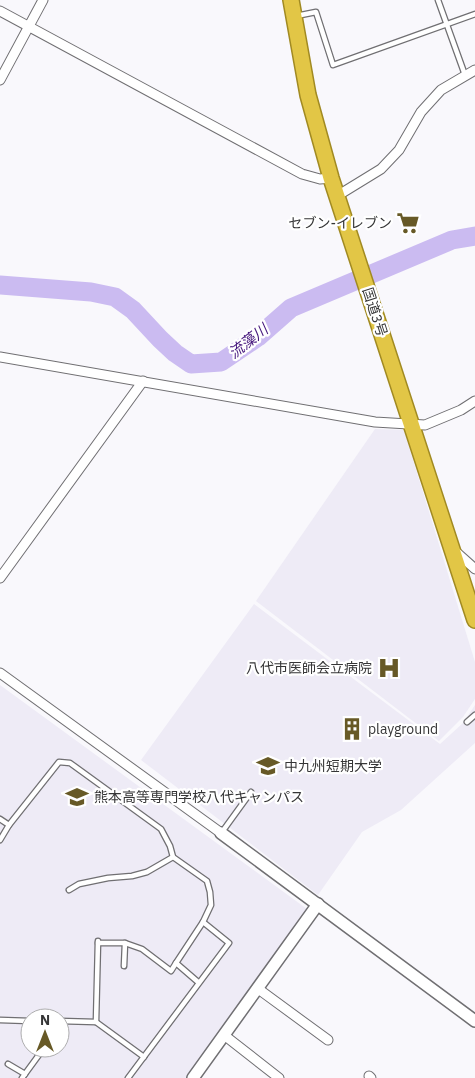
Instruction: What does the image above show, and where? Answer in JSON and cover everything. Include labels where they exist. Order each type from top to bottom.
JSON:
[{"type":"highway","name":"国道3号","points":[[291,0],[308,95],[331,178],[475,620]]},
{"type":"street","points":[[0,80],[43,0]]},
{"type":"street","points":[[0,11],[302,174],[320,179],[331,178]]},
{"type":"street","points":[[337,196],[381,169],[399,150],[413,125],[441,90],[475,70]]},
{"type":"street","points":[[0,357],[375,422],[425,425],[475,402]]},
{"type":"street","points":[[0,578],[143,381]]},
{"type":"street","points":[[451,547],[475,569]]},
{"type":"street","points":[[0,673],[318,904],[475,1021]]},
{"type":"street","points":[[193,1078],[318,904]]},
{"type":"street","points":[[257,988],[328,1040]]},
{"type":"street","points":[[224,1035],[280,1078]]},
{"type":"lane","points":[[438,0],[466,75]]},
{"type":"lane","points":[[294,16],[316,12],[333,65],[475,14]]},
{"type":"lane","points":[[467,722],[475,715]]},
{"type":"lane","points":[[0,840],[59,762],[70,762],[161,829],[170,846],[173,857],[207,881],[211,905],[203,922],[171,971],[142,949],[125,944],[98,942],[96,1022]]},
{"type":"lane","points":[[221,833],[251,792]]},
{"type":"lane","points":[[0,819],[9,826]]},
{"type":"lane","points":[[69,890],[79,884],[147,872],[173,857]]},
{"type":"lane","points":[[128,1078],[228,943],[203,922]]},
{"type":"lane","points":[[124,966],[125,944]]},
{"type":"lane","points":[[176,963],[198,982]]},
{"type":"lane","points":[[0,1020],[20,1021]]},
{"type":"lane","points":[[70,1021],[96,1022],[144,1057]]},
{"type":"lane","points":[[8,1064],[24,1076],[37,1058]]},
{"type":"shaded area","points":[[375,429],[404,430],[475,662],[475,699],[463,717],[439,741],[256,601]]},
{"type":"shaded area","points":[[254,604],[440,744],[463,723],[475,705],[475,743],[401,810],[362,832],[318,895],[141,760]]},
{"type":"shaded area","name":"熊本高等専門学校八代キャンパス","points":[[0,685],[307,909],[257,988],[189,1078],[0,1078]]},
{"type":"waterway","name":"流藻川","points":[[0,285],[91,292],[115,297],[133,310],[175,353],[191,364],[221,362],[258,337],[291,308],[452,240],[475,236]]},
{"type":"place","name":"セブン-イレブン","points":[[408,223]]},
{"type":"place","name":"八代市医師会立病院","points":[[389,668]]},
{"type":"place","name":"playground","points":[[352,729]]},
{"type":"place","name":"中九州短期大学","points":[[268,766]]},
{"type":"place","name":"熊本高等専門学校八代キャンパス","points":[[77,797]]}]
